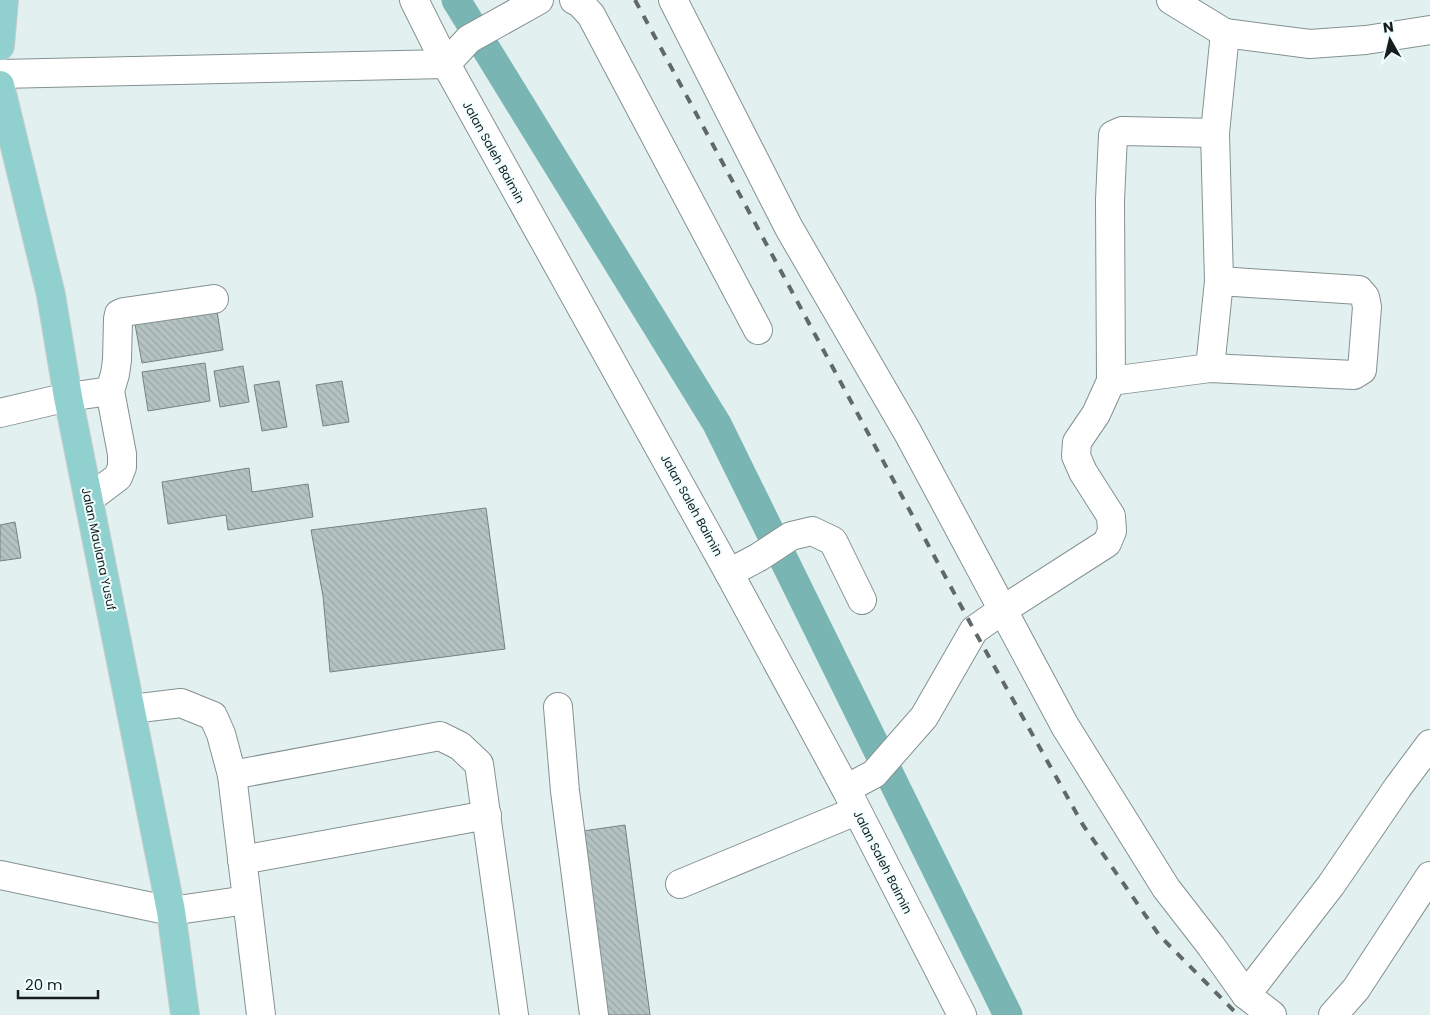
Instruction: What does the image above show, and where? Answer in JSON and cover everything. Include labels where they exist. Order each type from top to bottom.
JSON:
[{"type":"main road","points":[[0,46],[3,5]]},
{"type":"main road","name":"Jalan Maulana Yusuf","points":[[0,85],[50,295],[68,397],[171,911],[186,1015]]},
{"type":"street","name":"Jalan Saleh Baimin","points":[[414,0],[446,64],[729,573],[851,800],[962,1015]]},
{"type":"street","points":[[0,74],[446,64],[479,33],[539,0]]},
{"type":"street","points":[[574,0],[580,3],[591,15],[758,330]]},
{"type":"street","points":[[673,0],[789,228],[908,433],[1065,726],[1161,880],[1246,994],[1272,1015]]},
{"type":"street","points":[[1171,0],[1225,33],[1310,44],[1366,40],[1430,30]]},
{"type":"street","points":[[1210,368],[1219,281],[1215,133],[1225,33]]},
{"type":"street","points":[[680,884],[851,800],[924,717],[974,630],[1107,543],[1112,531],[1111,516],[1083,472],[1076,456],[1077,442],[1096,414],[1111,381],[1110,200],[1113,135],[1122,131],[1215,133]]},
{"type":"street","points":[[1111,381],[1210,368],[1354,375],[1362,370],[1367,307],[1365,297],[1358,290],[1219,281]]},
{"type":"street","points":[[89,499],[118,477],[122,467],[122,454],[110,391],[115,374],[119,314],[214,299]]},
{"type":"street","points":[[0,413],[68,397],[110,391]]},
{"type":"street","points":[[729,573],[759,557],[791,536],[812,531],[833,541],[862,600]]},
{"type":"street","points":[[132,709],[181,703],[213,716],[221,734],[232,775],[261,1015]]},
{"type":"street","points":[[558,707],[565,791],[594,1015]]},
{"type":"street","points":[[232,775],[440,736],[460,746],[479,764],[514,1015]]},
{"type":"street","points":[[1246,994],[1331,885],[1430,744]]},
{"type":"street","points":[[242,860],[487,815]]},
{"type":"street","points":[[0,875],[171,911],[247,900]]},
{"type":"street","points":[[1333,1015],[1356,989],[1430,875]]},
{"type":"building","points":[[217,311],[223,350],[142,363],[135,324]]},
{"type":"building","points":[[205,363],[210,401],[148,411],[142,372]]},
{"type":"building","points":[[243,366],[249,402],[220,407],[214,371]]},
{"type":"building","points":[[279,381],[287,427],[262,431],[254,385]]},
{"type":"building","points":[[342,381],[349,422],[323,426],[316,385]]},
{"type":"building","points":[[249,468],[252,492],[308,484],[313,517],[228,530],[226,515],[168,524],[162,482]]},
{"type":"building","points":[[486,508],[505,649],[330,672],[323,596],[311,530]]},
{"type":"building","points":[[15,522],[21,558],[0,561],[0,525]]},
{"type":"building","points":[[625,825],[650,1015],[606,1015],[583,831]]},
{"type":"waterway","points":[[456,0],[717,424],[1008,1015]]},
{"type":"railway","points":[[635,0],[974,630],[1083,825],[1159,935],[1238,1015]]}]
